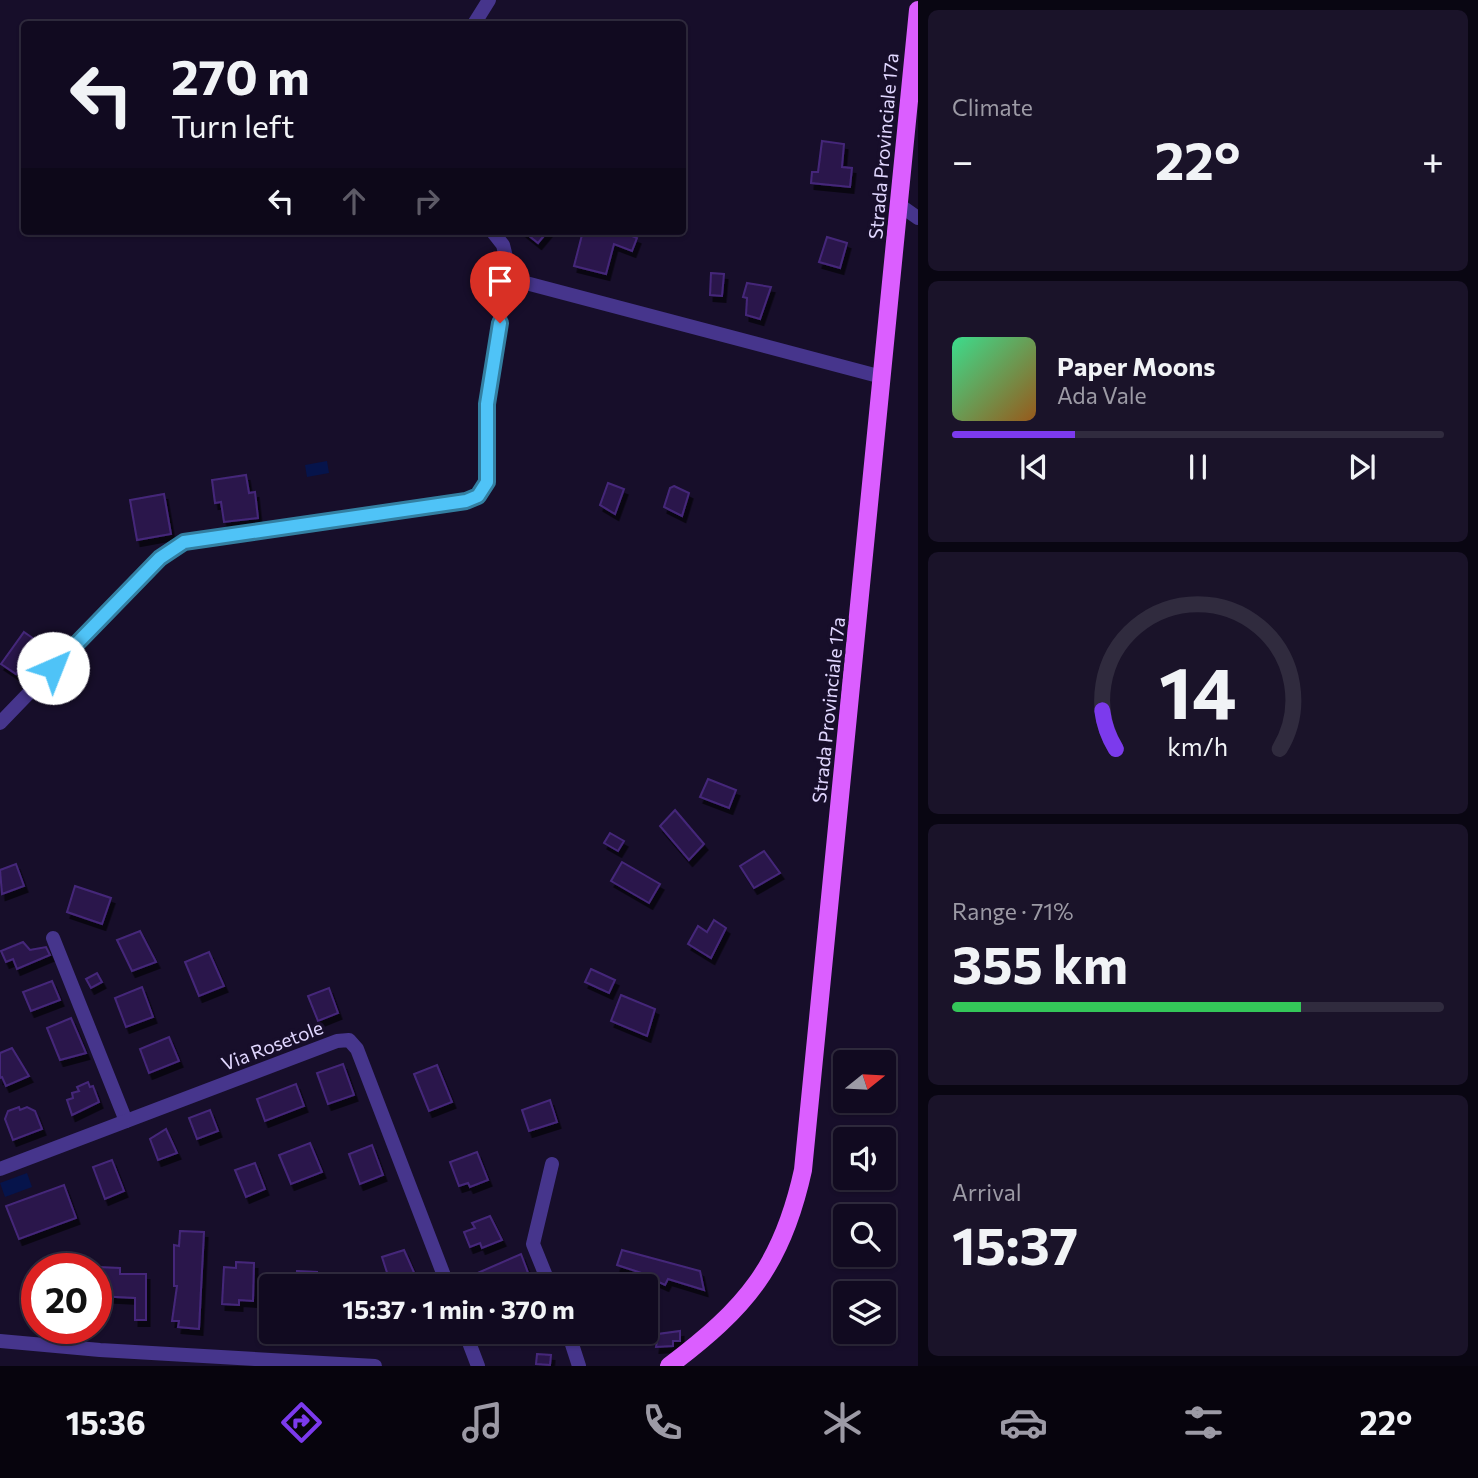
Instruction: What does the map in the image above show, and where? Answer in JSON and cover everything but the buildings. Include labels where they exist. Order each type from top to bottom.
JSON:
[{"type":"main road","name":"Strada Provinciale 17a","points":[[669,1366],[719,1326],[751,1292],[777,1253],[794,1206],[803,1170],[918,10]]},
{"type":"street","points":[[476,21],[489,0]]},
{"type":"street","points":[[898,204],[918,218]]},
{"type":"street","points":[[0,723],[160,558],[176,545],[191,540],[466,501],[478,496],[487,482],[487,404],[507,278],[506,252],[495,235]]},
{"type":"street","points":[[507,278],[882,377]]},
{"type":"street","points":[[53,937],[126,1121]]},
{"type":"street","name":"Via Rosetole","points":[[0,1169],[337,1041],[349,1040],[357,1049],[442,1274]]},
{"type":"street","points":[[545,1274],[533,1244],[552,1164]]},
{"type":"street","points":[[0,1340],[112,1351],[375,1366]]},
{"type":"street","points":[[470,1344],[478,1366]]},
{"type":"street","points":[[572,1344],[579,1366]]},
{"type":"shaded area","points":[[327,461],[329,473],[307,477],[305,465]]},
{"type":"shaded area","points":[[27,1173],[32,1187],[5,1197],[0,1183]]},
{"type":"route","points":[[53,668],[160,558],[176,545],[191,540],[466,501],[478,496],[487,482],[487,404],[500,323]]}]
